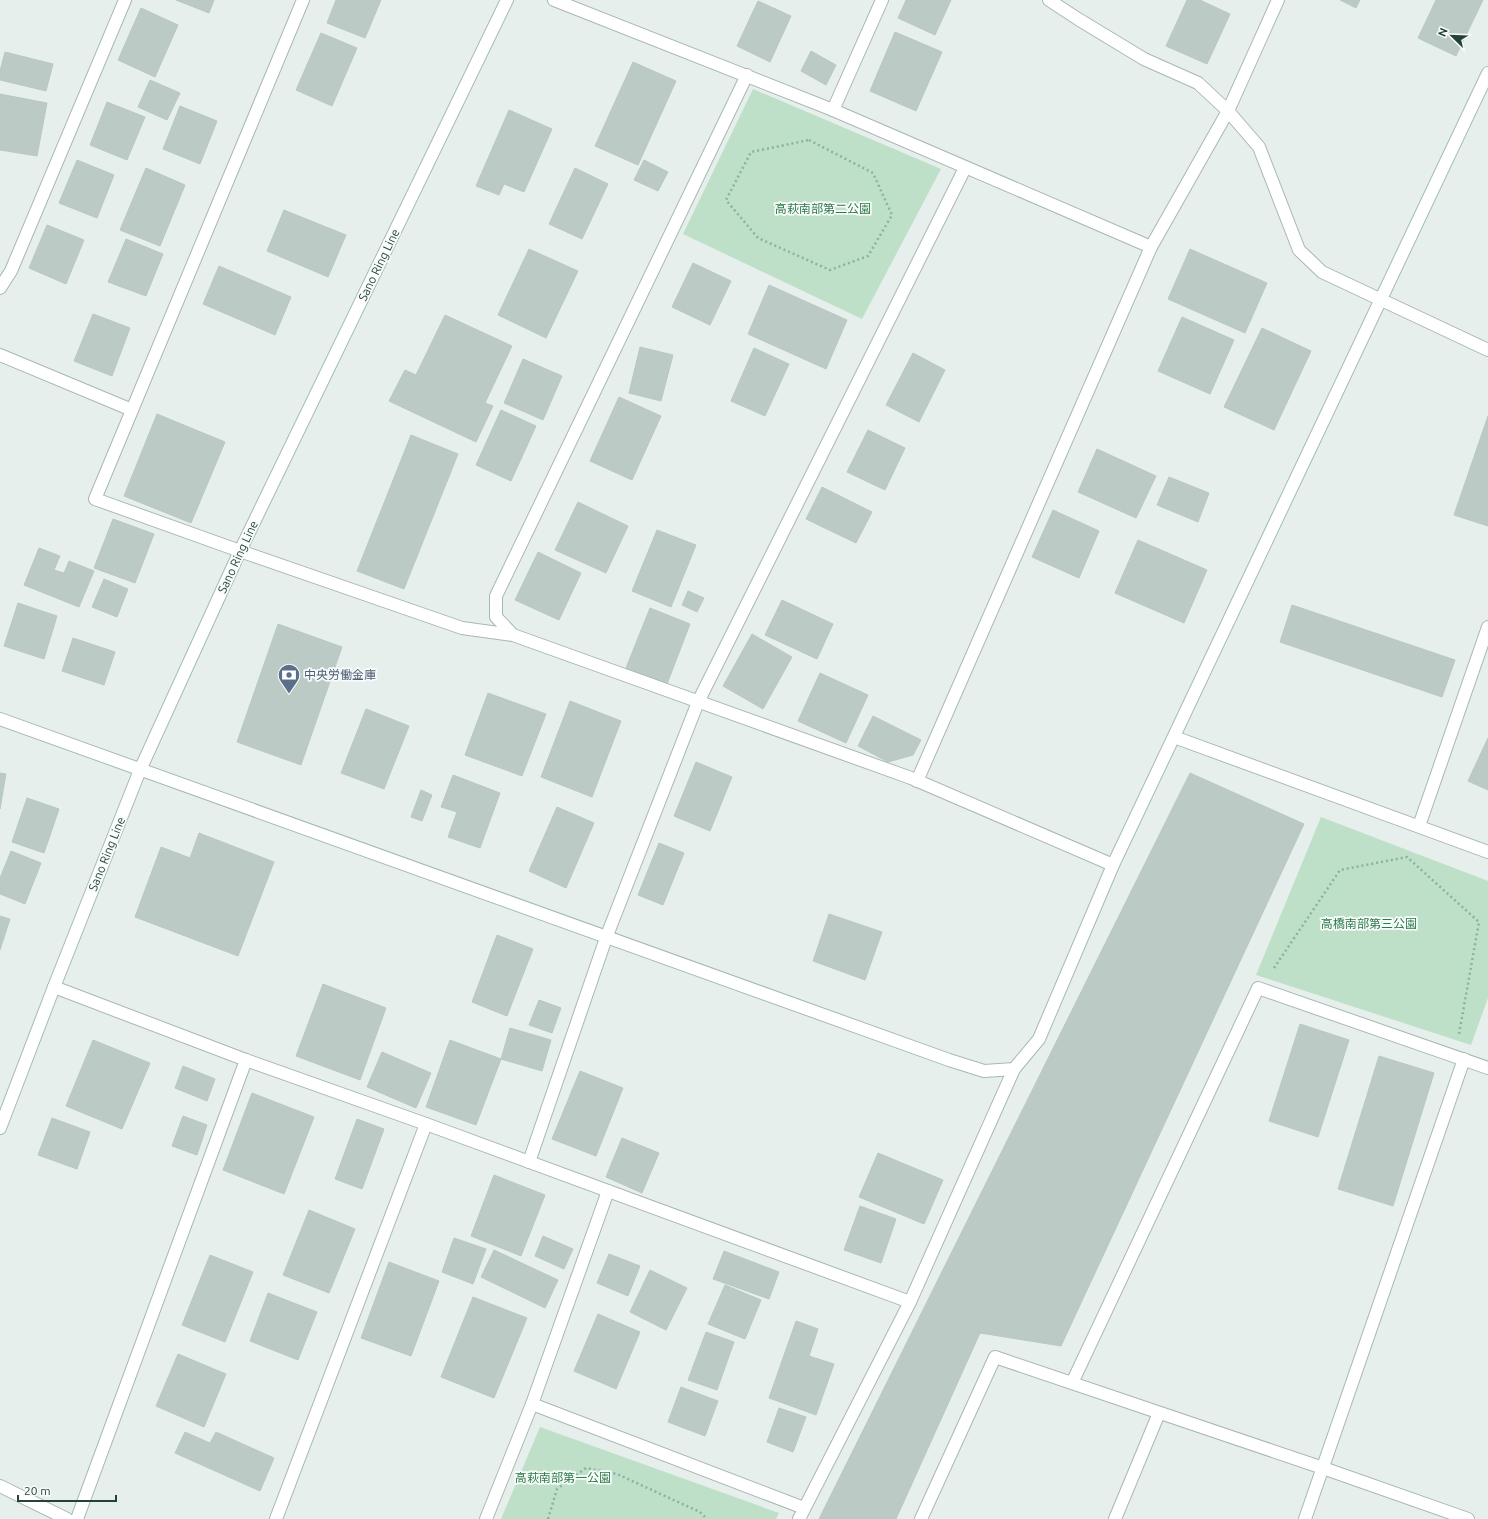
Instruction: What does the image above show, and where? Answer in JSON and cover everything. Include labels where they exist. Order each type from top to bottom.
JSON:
[{"type":"street","points":[[0,288],[11,271],[126,0]]},
{"type":"street","points":[[303,0],[95,499],[462,628],[513,635],[917,781],[1113,865]]},
{"type":"street","name":"Sano Ring Line","points":[[0,1128],[140,770],[240,551],[507,0]]},
{"type":"street","points":[[554,0],[833,110],[1151,247]]},
{"type":"street","points":[[833,110],[882,0]]},
{"type":"street","points":[[1049,0],[1078,20],[1144,59],[1198,83],[1228,111],[1258,147],[1299,250],[1322,272],[1488,350]]},
{"type":"street","points":[[917,781],[1151,247],[1228,111],[1278,0]]},
{"type":"street","points":[[799,1519],[910,1302],[1014,1069],[1039,1040],[1113,865],[1488,73]]},
{"type":"street","points":[[513,635],[496,617],[496,596],[747,75]]},
{"type":"street","points":[[529,1162],[606,938],[698,702],[965,168]]},
{"type":"street","points":[[0,355],[132,410]]},
{"type":"street","points":[[1419,826],[1488,627]]},
{"type":"street","points":[[0,718],[606,938],[949,1060],[984,1071],[1014,1069]]},
{"type":"street","points":[[1174,737],[1488,852]]},
{"type":"street","points":[[54,987],[246,1060],[426,1124],[910,1302]]},
{"type":"street","points":[[1072,1383],[1258,988],[1488,1068]]},
{"type":"street","points":[[1305,1519],[1460,1058]]},
{"type":"street","points":[[77,1519],[246,1060]]},
{"type":"street","points":[[276,1519],[426,1124]]},
{"type":"street","points":[[486,1519],[532,1404],[608,1191]]},
{"type":"street","points":[[921,1519],[995,1357],[1468,1519]]},
{"type":"street","points":[[532,1404],[804,1508]]},
{"type":"street","points":[[1115,1519],[1159,1413]]},
{"type":"street","points":[[0,1486],[67,1519]]},
{"type":"path","points":[[809,140],[873,173],[892,215],[868,256],[830,270],[758,238],[726,200],[751,152],[809,140]]},
{"type":"path","points":[[1271,973],[1340,870],[1407,857],[1479,922],[1460,1058]]},
{"type":"path","points":[[548,1519],[557,1489],[586,1468],[617,1474],[700,1512],[707,1519]]},
{"type":"green space","name":"高萩南部第二公園","points":[[753,89],[941,169],[862,319],[683,234]]},
{"type":"green space","name":"高橋南部第三公園","points":[[1321,817],[1488,881],[1488,998],[1471,1045],[1256,975]]},
{"type":"green space","name":"高萩南部第一公園","points":[[540,1427],[779,1513],[776,1519],[501,1519]]},
{"type":"building","points":[[176,0],[214,0],[209,13]]},
{"type":"building","points":[[336,0],[381,0],[365,38],[327,23]]},
{"type":"building","points":[[906,0],[951,0],[935,35],[898,18]]},
{"type":"building","points":[[1187,0],[1200,0],[1230,14],[1207,64],[1166,46]]},
{"type":"building","points":[[1340,0],[1360,0],[1356,8]]},
{"type":"building","points":[[1436,0],[1483,0],[1456,56],[1418,38]]},
{"type":"building","points":[[758,1],[791,16],[770,62],[737,46]]},
{"type":"building","points":[[141,8],[178,25],[155,77],[118,60]]},
{"type":"building","points":[[895,32],[942,52],[916,111],[870,91]]},
{"type":"building","points":[[321,33],[357,48],[332,106],[296,90]]},
{"type":"building","points":[[811,51],[836,65],[826,85],[801,71]]},
{"type":"building","points":[[5,52],[53,64],[46,91],[0,80],[0,71]]},
{"type":"building","points":[[633,62],[676,81],[638,165],[595,146]]},
{"type":"building","points":[[150,80],[180,93],[167,120],[138,107]]},
{"type":"building","points":[[0,94],[47,103],[37,156],[0,150]]},
{"type":"building","points":[[107,102],[145,117],[127,160],[90,145]]},
{"type":"building","points":[[180,106],[217,121],[200,164],[163,149]]},
{"type":"building","points":[[509,110],[552,129],[524,192],[504,184],[499,195],[476,186]]},
{"type":"building","points":[[77,160],[114,175],[97,218],[59,203]]},
{"type":"building","points":[[644,160],[668,172],[658,191],[634,180]]},
{"type":"building","points":[[146,168],[185,185],[160,246],[120,230]]},
{"type":"building","points":[[575,168],[608,184],[582,239],[549,224]]},
{"type":"building","points":[[284,210],[346,235],[328,277],[267,251]]},
{"type":"building","points":[[47,225],[84,240],[66,284],[29,268]]},
{"type":"building","points":[[126,239],[163,254],[146,296],[108,282]]},
{"type":"building","points":[[529,249],[578,271],[546,338],[498,315]]},
{"type":"building","points":[[1190,249],[1267,283],[1245,333],[1168,299]]},
{"type":"building","points":[[693,263],[731,281],[710,325],[672,307]]},
{"type":"building","points":[[219,266],[291,297],[275,335],[203,304]]},
{"type":"building","points":[[769,285],[847,320],[826,369],[748,334]]},
{"type":"building","points":[[93,314],[130,328],[112,376],[74,361]]},
{"type":"building","points":[[445,315],[512,346],[485,403],[493,406],[476,442],[389,401],[405,370],[416,375]]},
{"type":"building","points":[[1182,317],[1234,340],[1210,394],[1158,371]]},
{"type":"building","points":[[1262,328],[1311,351],[1274,430],[1224,407]]},
{"type":"building","points":[[640,347],[673,355],[661,401],[629,393]]},
{"type":"building","points":[[754,348],[789,364],[765,416],[731,401]]},
{"type":"building","points":[[913,353],[945,370],[919,422],[886,405]]},
{"type":"building","points":[[523,359],[562,376],[543,420],[504,403]]},
{"type":"building","points":[[619,397],[661,416],[632,480],[590,461]]},
{"type":"building","points":[[501,410],[536,426],[511,481],[476,465]]},
{"type":"building","points":[[157,414],[225,442],[191,523],[124,496]]},
{"type":"building","points":[[1488,416],[1488,526],[1454,515]]},
{"type":"building","points":[[868,430],[905,448],[885,490],[847,472]]},
{"type":"building","points":[[411,435],[458,454],[404,589],[357,571]]},
{"type":"building","points":[[1097,449],[1156,476],[1136,518],[1078,492]]},
{"type":"building","points":[[1169,477],[1209,493],[1198,522],[1157,505]]},
{"type":"building","points":[[822,487],[872,512],[856,543],[806,519]]},
{"type":"building","points":[[578,502],[628,526],[606,573],[555,550]]},
{"type":"building","points":[[1053,510],[1099,531],[1079,578],[1032,557]]},
{"type":"building","points":[[113,519],[154,534],[135,583],[94,568]]},
{"type":"building","points":[[657,530],[696,545],[671,607],[632,591]]},
{"type":"building","points":[[1138,540],[1207,570],[1184,623],[1115,593]]},
{"type":"building","points":[[39,548],[60,556],[54,570],[64,573],[69,561],[94,571],[79,607],[24,585]]},
{"type":"building","points":[[538,552],[581,573],[559,620],[515,600]]},
{"type":"building","points":[[104,579],[128,589],[117,617],[92,607]]},
{"type":"building","points":[[688,591],[704,598],[697,612],[682,605]]},
{"type":"building","points":[[782,600],[833,624],[817,659],[765,635]]},
{"type":"building","points":[[18,603],[57,616],[44,659],[4,646]]},
{"type":"building","points":[[1292,605],[1455,660],[1442,697],[1280,642]]},
{"type":"building","points":[[650,608],[690,624],[667,684],[626,668]]},
{"type":"building","name":"中央労働金庫","points":[[278,624],[342,647],[301,765],[237,742]]},
{"type":"building","points":[[752,634],[792,657],[763,709],[723,686]]},
{"type":"building","points":[[73,638],[115,652],[104,685],[62,671]]},
{"type":"building","points":[[820,673],[868,695],[846,743],[798,721]]},
{"type":"building","points":[[488,693],[546,714],[522,776],[465,755]]},
{"type":"building","points":[[570,701],[621,721],[592,797],[541,777]]},
{"type":"building","points":[[366,709],[409,726],[384,789],[341,773]]},
{"type":"building","points":[[873,716],[921,740],[913,755],[888,762],[858,746]]},
{"type":"building","points":[[1488,738],[1488,790],[1468,781]]},
{"type":"building","points":[[696,762],[732,777],[710,831],[674,816]]},
{"type":"building","points":[[0,773],[6,774],[0,809]]},
{"type":"building","points":[[1190,773],[1304,824],[1061,1346],[980,1333],[896,1519],[819,1519]]},
{"type":"building","points":[[453,775],[500,793],[480,848],[448,837],[457,812],[441,807]]},
{"type":"building","points":[[421,790],[432,795],[422,821],[411,817]]},
{"type":"building","points":[[27,798],[59,809],[44,853],[12,842]]},
{"type":"building","points":[[557,807],[594,823],[566,888],[529,871]]},
{"type":"building","points":[[199,833],[274,862],[238,956],[135,917],[161,847],[190,858]]},
{"type":"building","points":[[659,843],[684,853],[663,905],[638,895]]},
{"type":"building","points":[[11,851],[41,863],[25,904],[0,894],[0,878]]},
{"type":"building","points":[[829,914],[882,932],[865,980],[813,961]]},
{"type":"building","points":[[0,916],[10,919],[0,950]]},
{"type":"building","points":[[497,935],[533,949],[507,1016],[472,1002]]},
{"type":"building","points":[[323,984],[386,1008],[360,1080],[296,1056]]},
{"type":"building","points":[[539,1000],[561,1008],[552,1033],[529,1025]]},
{"type":"building","points":[[1300,1024],[1349,1040],[1318,1137],[1269,1121]]},
{"type":"building","points":[[510,1028],[551,1040],[542,1071],[501,1059]]},
{"type":"building","points":[[93,1040],[150,1063],[122,1129],[66,1106]]},
{"type":"building","points":[[450,1040],[501,1059],[476,1125],[426,1107]]},
{"type":"building","points":[[382,1052],[431,1073],[416,1108],[367,1087]]},
{"type":"building","points":[[1379,1056],[1434,1073],[1393,1206],[1338,1189]]},
{"type":"building","points":[[183,1066],[215,1079],[207,1101],[175,1088]]},
{"type":"building","points":[[580,1071],[623,1088],[596,1156],[552,1139]]},
{"type":"building","points":[[252,1093],[314,1117],[284,1194],[223,1170]]},
{"type":"building","points":[[183,1116],[207,1125],[197,1155],[172,1146]]},
{"type":"building","points":[[52,1118],[90,1132],[77,1169],[38,1155]]},
{"type":"building","points":[[357,1119],[384,1129],[362,1189],[335,1179]]},
{"type":"building","points":[[622,1138],[659,1153],[642,1193],[606,1177]]},
{"type":"building","points":[[878,1153],[943,1180],[924,1224],[859,1197]]},
{"type":"building","points":[[494,1175],[545,1195],[521,1256],[471,1236]]},
{"type":"building","points":[[860,1206],[896,1219],[881,1263],[844,1250]]},
{"type":"building","points":[[309,1210],[355,1229],[329,1293],[283,1275]]},
{"type":"building","points":[[543,1236],[573,1249],[564,1269],[535,1256]]},
{"type":"building","points":[[454,1238],[486,1249],[473,1284],[442,1272]]},
{"type":"building","points":[[494,1250],[558,1280],[545,1308],[481,1277]]},
{"type":"building","points":[[724,1251],[779,1272],[769,1299],[713,1279]]},
{"type":"building","points":[[609,1254],[640,1266],[628,1296],[597,1283]]},
{"type":"building","points":[[210,1255],[253,1272],[225,1342],[182,1325]]},
{"type":"building","points":[[389,1262],[439,1281],[411,1356],[361,1338]]},
{"type":"building","points":[[650,1270],[687,1288],[666,1330],[630,1312]]},
{"type":"building","points":[[725,1285],[761,1300],[745,1339],[708,1324]]},
{"type":"building","points":[[268,1293],[317,1312],[298,1360],[250,1341]]},
{"type":"building","points":[[473,1297],[527,1318],[494,1398],[441,1377]]},
{"type":"building","points":[[598,1314],[640,1332],[616,1389],[574,1371]]},
{"type":"building","points":[[796,1321],[818,1329],[809,1356],[834,1364],[816,1415],[769,1398]]},
{"type":"building","points":[[706,1332],[734,1342],[717,1390],[688,1380]]},
{"type":"building","points":[[178,1354],[226,1374],[204,1427],[156,1406]]},
{"type":"building","points":[[681,1387],[718,1401],[705,1436],[668,1422]]},
{"type":"building","points":[[779,1408],[806,1417],[793,1452],[767,1442]]},
{"type":"building","points":[[185,1432],[210,1443],[216,1432],[274,1458],[260,1491],[175,1453]]},
{"type":"place","name":"中央労働金庫","points":[[289,694]]}]
